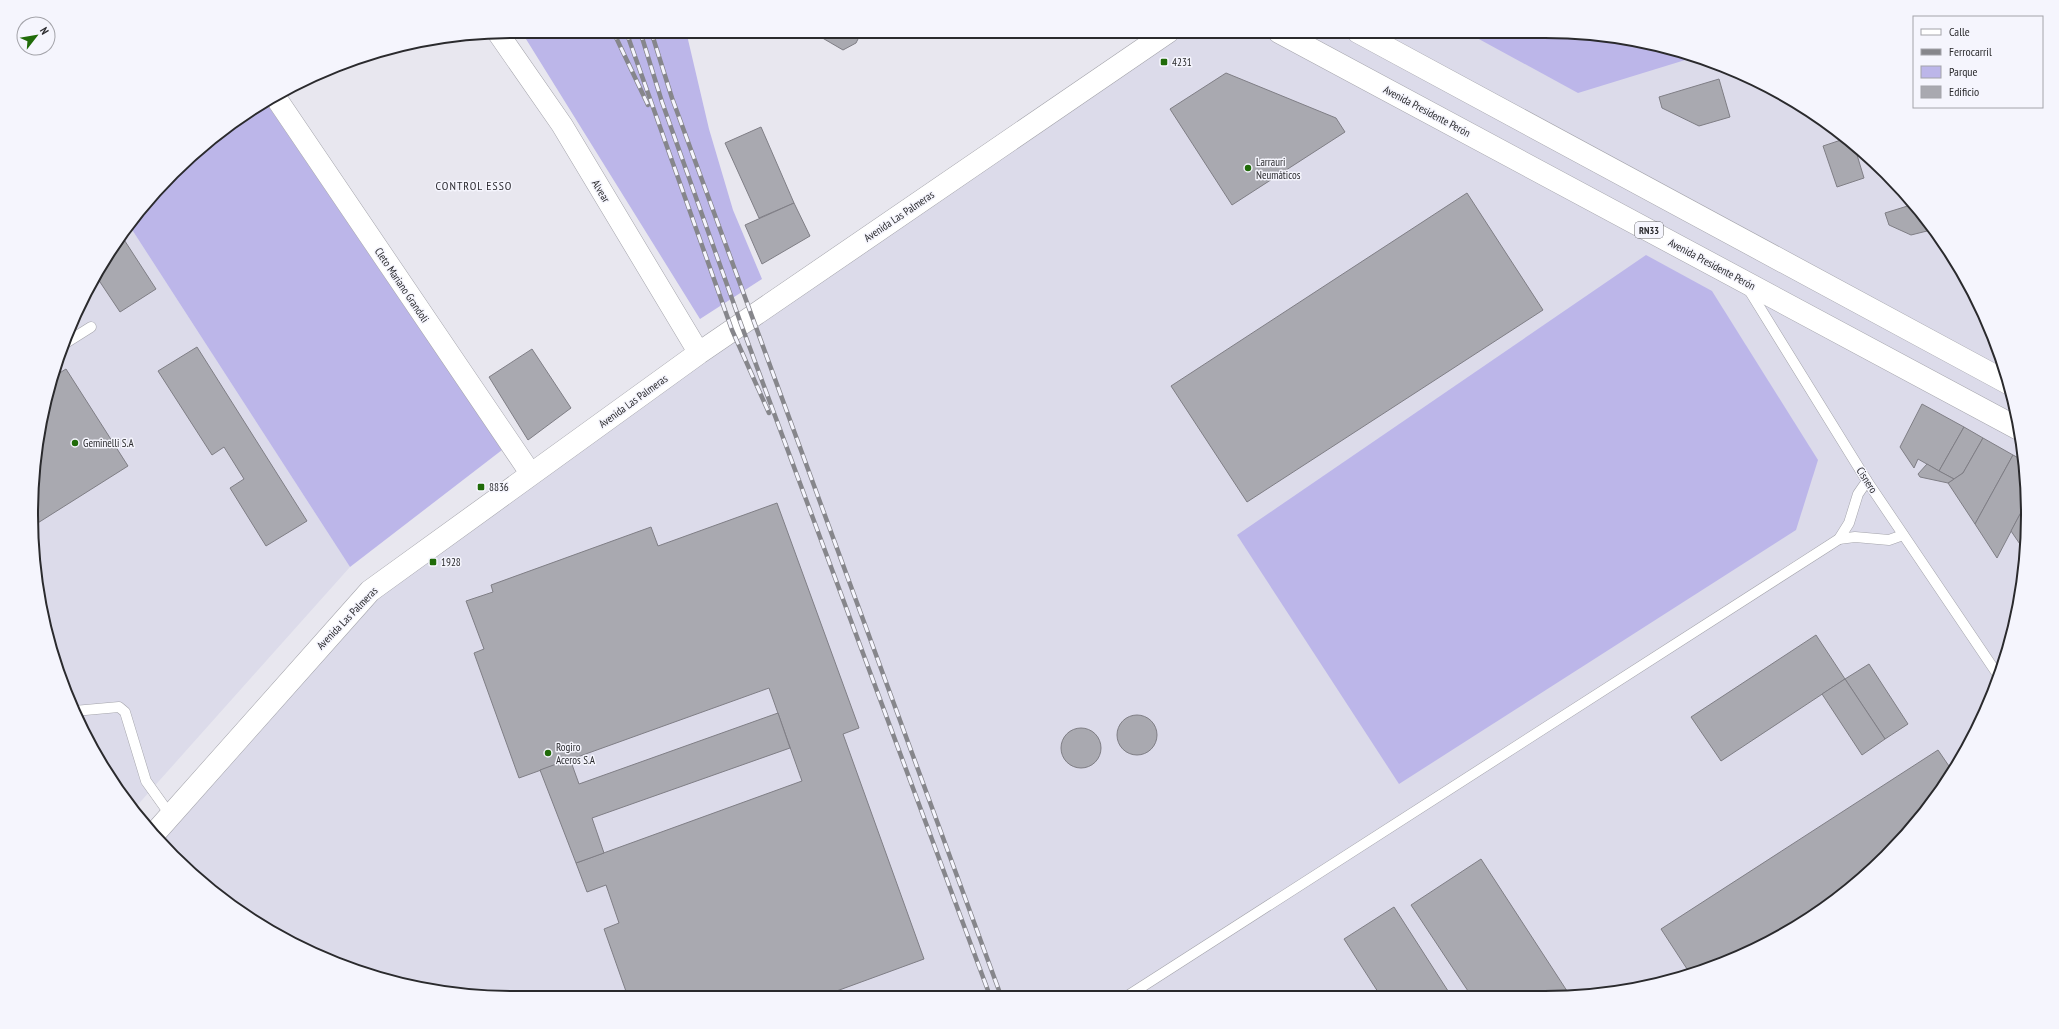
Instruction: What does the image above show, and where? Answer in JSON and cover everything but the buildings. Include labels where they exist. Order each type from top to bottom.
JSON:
[{"type":"main road","name":"Avenida Las Palmeras","points":[[157,830],[370,591],[699,353],[1159,38]]},
{"type":"main road","name":"Avenida Presidente Perón","points":[[1290,38],[2013,426]]},
{"type":"main road","points":[[1369,38],[2002,380]]},
{"type":"street","name":"Alvear","points":[[502,38],[562,125],[699,353]]},
{"type":"street","name":"Cleto Mariano Grandoli","points":[[278,101],[531,474]]},
{"type":"lane","name":"Cisnero","points":[[1744,281],[1868,481],[1995,671]]},
{"type":"lane","points":[[71,339],[91,327]]},
{"type":"lane","points":[[1135,991],[1839,539],[1849,523],[1858,494],[1868,481]]},
{"type":"lane","points":[[1839,539],[1855,537],[1889,540],[1903,535]]},
{"type":"lane","points":[[80,710],[119,707],[125,712],[146,781],[171,816]]},
{"type":"shaded area","points":[[1159,38],[1576,39],[1607,42],[1668,54],[1727,74],[1755,87],[1809,118],[1835,136],[1859,156],[1903,200],[1923,224],[1941,250],[1972,304],[1996,361],[2012,422],[2020,483],[2020,546],[2017,577],[2005,638],[1996,668],[1985,697],[1957,753],[1923,805],[1903,829],[1859,873],[1835,893],[1783,927],[1755,942],[1698,966],[1668,975],[1607,987],[1576,990],[514,991],[452,987],[391,975],[361,966],[304,942],[250,911],[224,893],[200,873],[157,830],[370,591]]},
{"type":"shaded area","points":[[132,230],[350,567],[137,806],[102,753],[87,725],[63,668],[54,638],[42,577],[38,514],[42,452],[54,391],[63,361],[87,304],[102,276]]},
{"type":"green space","points":[[525,38],[688,38],[709,129],[733,210],[762,279],[700,319]]},
{"type":"green space","points":[[1477,38],[1544,38],[1607,42],[1637,47],[1687,60],[1578,93]]},
{"type":"green space","points":[[269,106],[502,450],[350,567],[132,230],[156,200],[200,156],[224,136]]},
{"type":"green space","points":[[1646,255],[1712,291],[1818,460],[1796,530],[1399,784],[1237,535]]},
{"type":"railway","points":[[616,38],[648,105]]},
{"type":"railway","points":[[628,38],[732,330],[769,413]]},
{"type":"railway","points":[[642,38],[662,102],[741,324],[988,991]]},
{"type":"railway","points":[[653,38],[672,98],[999,991]]},
{"type":"place","name":"4231","points":[[1164,62]]},
{"type":"place","name":"Larrauri Neumáticos","points":[[1248,168]]},
{"type":"place","name":"Geminelli S.A","points":[[75,443]]},
{"type":"place","name":"8836","points":[[481,487]]},
{"type":"place","name":"1928","points":[[433,562]]},
{"type":"place","name":"Rogiro Aceros S.A","points":[[548,753]]},
{"type":"district","name":"CONTROL ESSO","points":[[474,186]]}]
